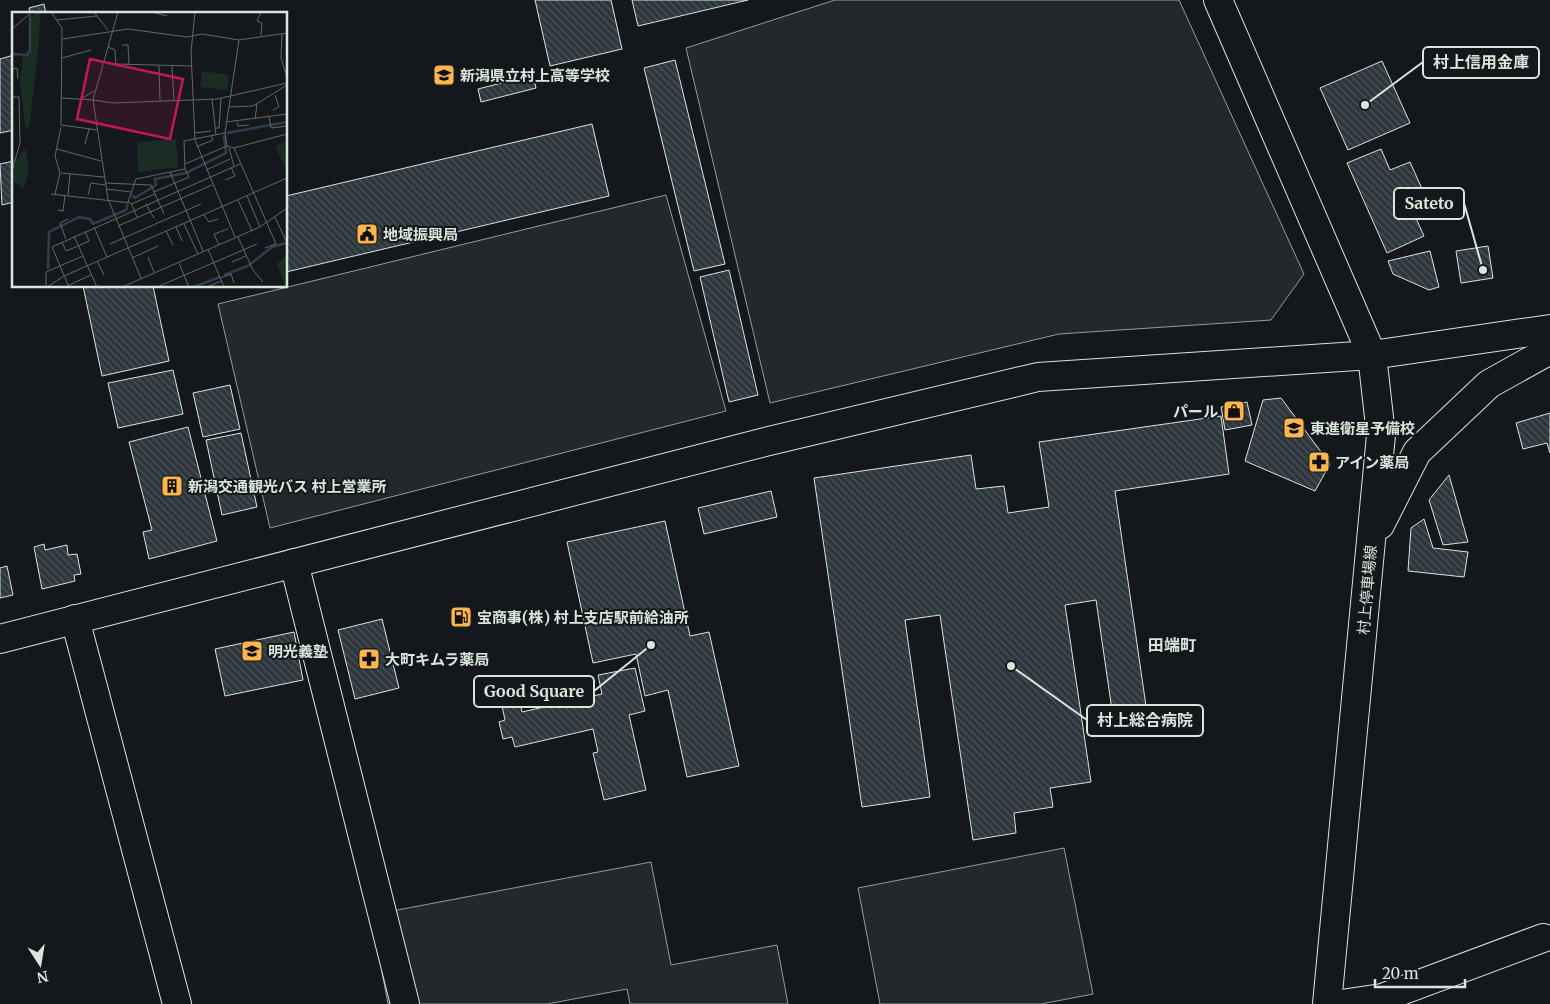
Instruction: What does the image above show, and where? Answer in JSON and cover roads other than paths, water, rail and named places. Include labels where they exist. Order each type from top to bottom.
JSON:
[{"type":"street","name":"村上停車場線","points":[[1218,0],[1372,354],[1381,435],[1327,1004]]},
{"type":"street","points":[[0,639],[755,444],[1038,377],[1372,354],[1550,329]]},
{"type":"street","points":[[1371,545],[1417,452],[1489,384],[1550,350]]},
{"type":"street","points":[[294,563],[406,1004]]},
{"type":"street","points":[[75,619],[177,1004]]},
{"type":"street","points":[[1341,1004],[1382,998],[1543,938]]},
{"type":"place","name":"新潟県立村上高等学校","points":[[444,75]]},
{"type":"place","name":"村上信用金庫","points":[[1365,105]]},
{"type":"place","name":"地域振興局","points":[[367,234]]},
{"type":"place","name":"Sateto","points":[[1483,270]]},
{"type":"place","name":"パール","points":[[1234,411]]},
{"type":"place","name":"東進衛星予備校","points":[[1294,428]]},
{"type":"place","name":"アイン薬局","points":[[1319,462]]},
{"type":"place","name":"新潟交通観光バス 村上営業所","points":[[172,486]]},
{"type":"place","name":"宝商事(株) 村上支店駅前給油所","points":[[461,617]]},
{"type":"place","name":"Good Square","points":[[651,645]]},
{"type":"place","name":"明光義塾","points":[[252,651]]},
{"type":"place","name":"大町キムラ薬局","points":[[369,659]]},
{"type":"place","name":"村上総合病院","points":[[1011,666]]},
{"type":"district","name":"田端町","points":[[1172,645]]}]
